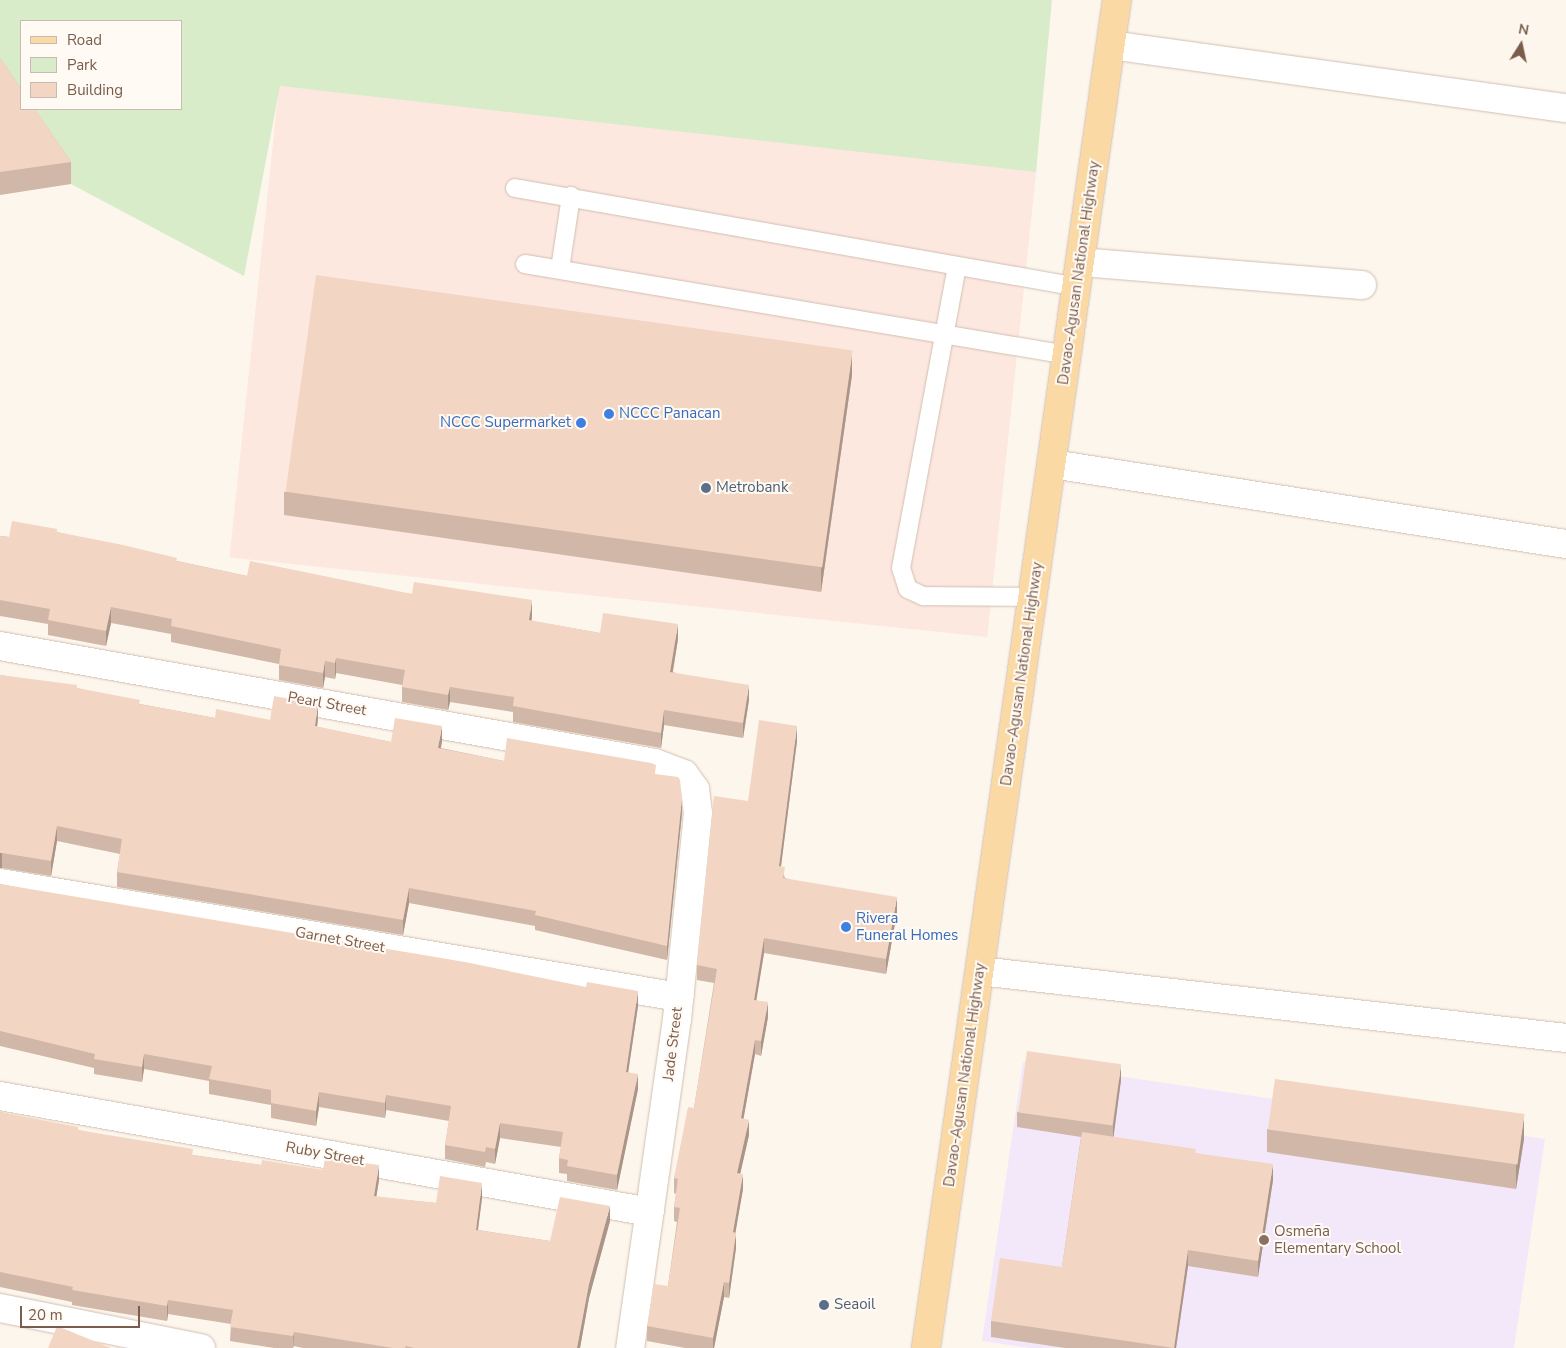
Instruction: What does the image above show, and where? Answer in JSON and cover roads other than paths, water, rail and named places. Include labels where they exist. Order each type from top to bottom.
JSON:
[{"type":"main road","name":"Davao-Agusan National Highway","points":[[926,1348],[1118,0]]},
{"type":"street","points":[[1111,45],[1566,108]]},
{"type":"street","points":[[1079,274],[1362,285]]},
{"type":"street","points":[[1052,464],[1566,544]]},
{"type":"street","name":"Pearl Street","points":[[0,646],[655,762]]},
{"type":"street","name":"Jade Street","points":[[630,1348],[679,997],[698,813],[695,789],[684,774],[655,762]]},
{"type":"street","name":"Garnet Street","points":[[0,883],[679,997]]},
{"type":"street","points":[[980,972],[1566,1038]]},
{"type":"street","name":"Ruby Street","points":[[0,1096],[650,1212]]},
{"type":"street","points":[[0,1308],[201,1348]]},
{"type":"lane","points":[[515,188],[571,196],[957,266],[1079,274]]},
{"type":"lane","points":[[560,269],[571,196]]},
{"type":"lane","points":[[525,264],[946,337],[1068,355]]},
{"type":"lane","points":[[957,266],[946,337],[901,568],[908,589],[923,596],[1033,597]]},
{"type":"place","name":"NCCC Panacan","points":[[609,414]]},
{"type":"place","name":"NCCC Supermarket","points":[[581,423]]},
{"type":"place","name":"Metrobank","points":[[706,488]]},
{"type":"place","name":"Rivera Funeral Homes","points":[[846,927]]},
{"type":"place","name":"Osmeña Elementary School","points":[[1264,1240]]},
{"type":"place","name":"Seaoil","points":[[824,1305]]}]
